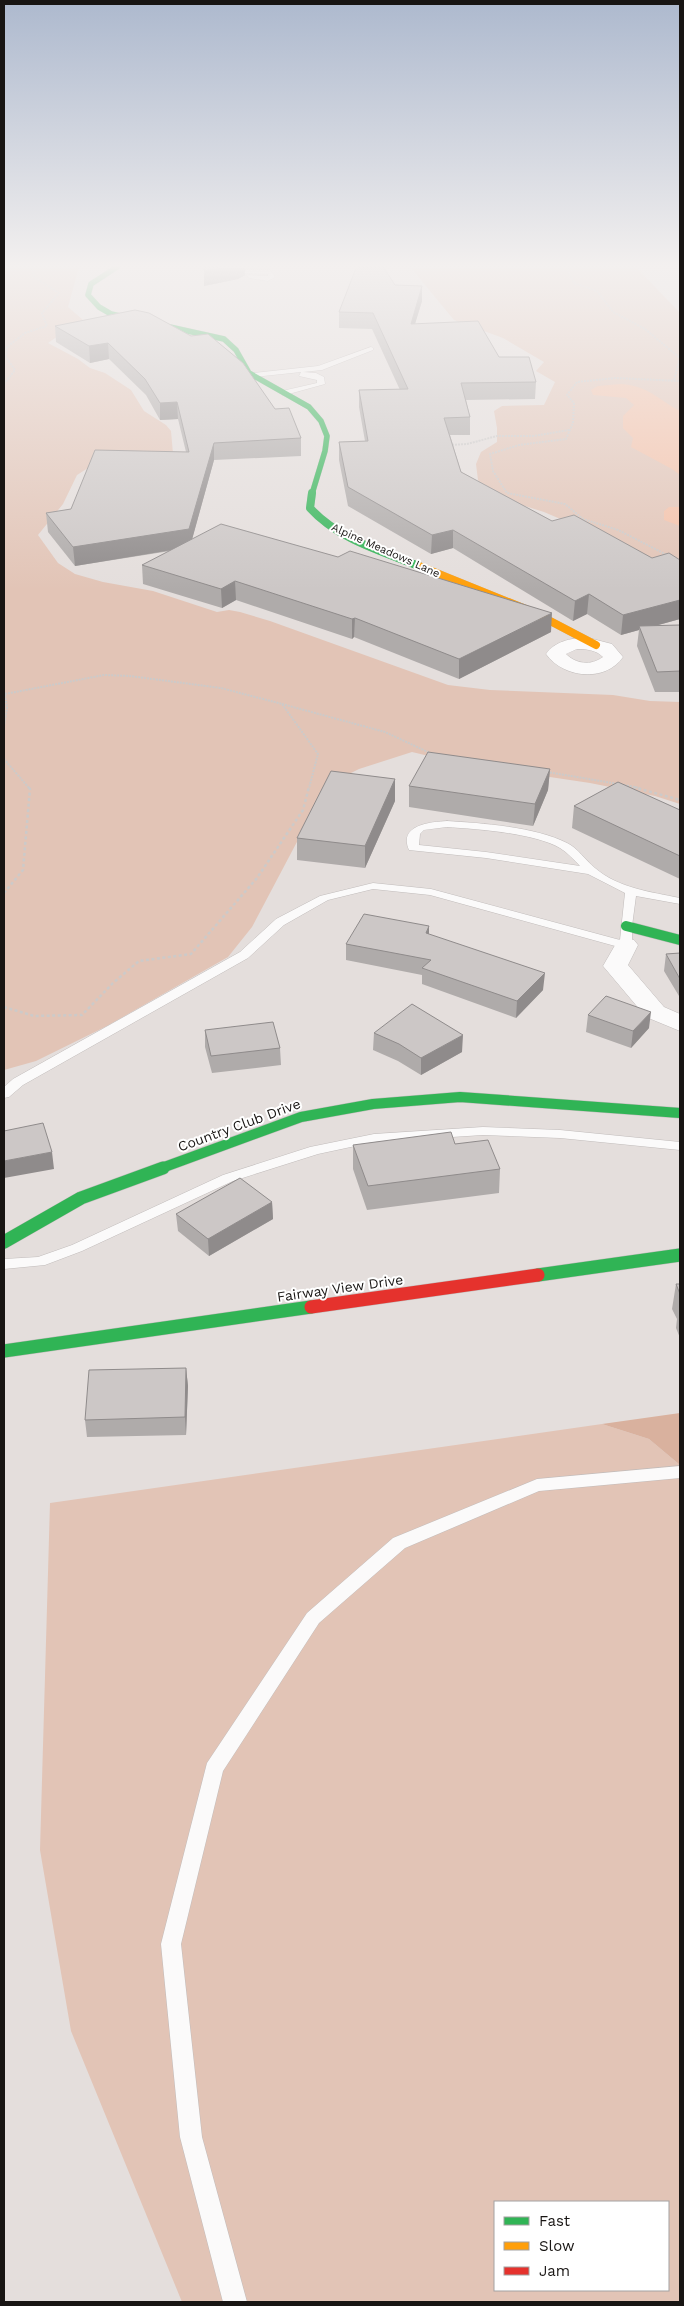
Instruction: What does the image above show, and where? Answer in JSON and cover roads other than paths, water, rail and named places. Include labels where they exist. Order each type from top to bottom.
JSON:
[{"type":"street","name":"Alpine Meadows Lane","points":[[253,375],[309,407],[321,421],[327,436],[325,452],[312,492],[310,508],[317,518],[347,535],[449,579],[533,612],[596,645]]},
{"type":"street","points":[[680,940],[626,936],[615,966],[655,1012],[680,1024]]},
{"type":"street","name":"Country Club Drive","points":[[4,1242],[81,1198],[302,1117],[373,1104],[460,1097],[680,1113]]},
{"type":"street","name":"Fairway View Drive","points":[[4,1351],[680,1255]]},
{"type":"lane","points":[[253,375],[260,375]]},
{"type":"lane","points":[[285,393],[321,384],[321,379],[308,375]]},
{"type":"lane","points":[[591,871],[581,859],[563,845],[543,838],[507,830],[436,824],[422,826],[414,835],[413,848],[486,855],[591,871],[632,892],[680,902]]},
{"type":"lane","points":[[4,1094],[18,1082],[244,954],[280,922],[324,898],[374,886],[431,892],[626,936],[632,892]]},
{"type":"lane","points":[[4,1264],[40,1262],[77,1248],[228,1178],[315,1150],[374,1138],[483,1131],[560,1134],[680,1146]]},
{"type":"lane","points":[[235,2302],[191,2137],[171,1944],[214,1769],[313,1618],[399,1543],[537,1485],[680,1472]]}]
